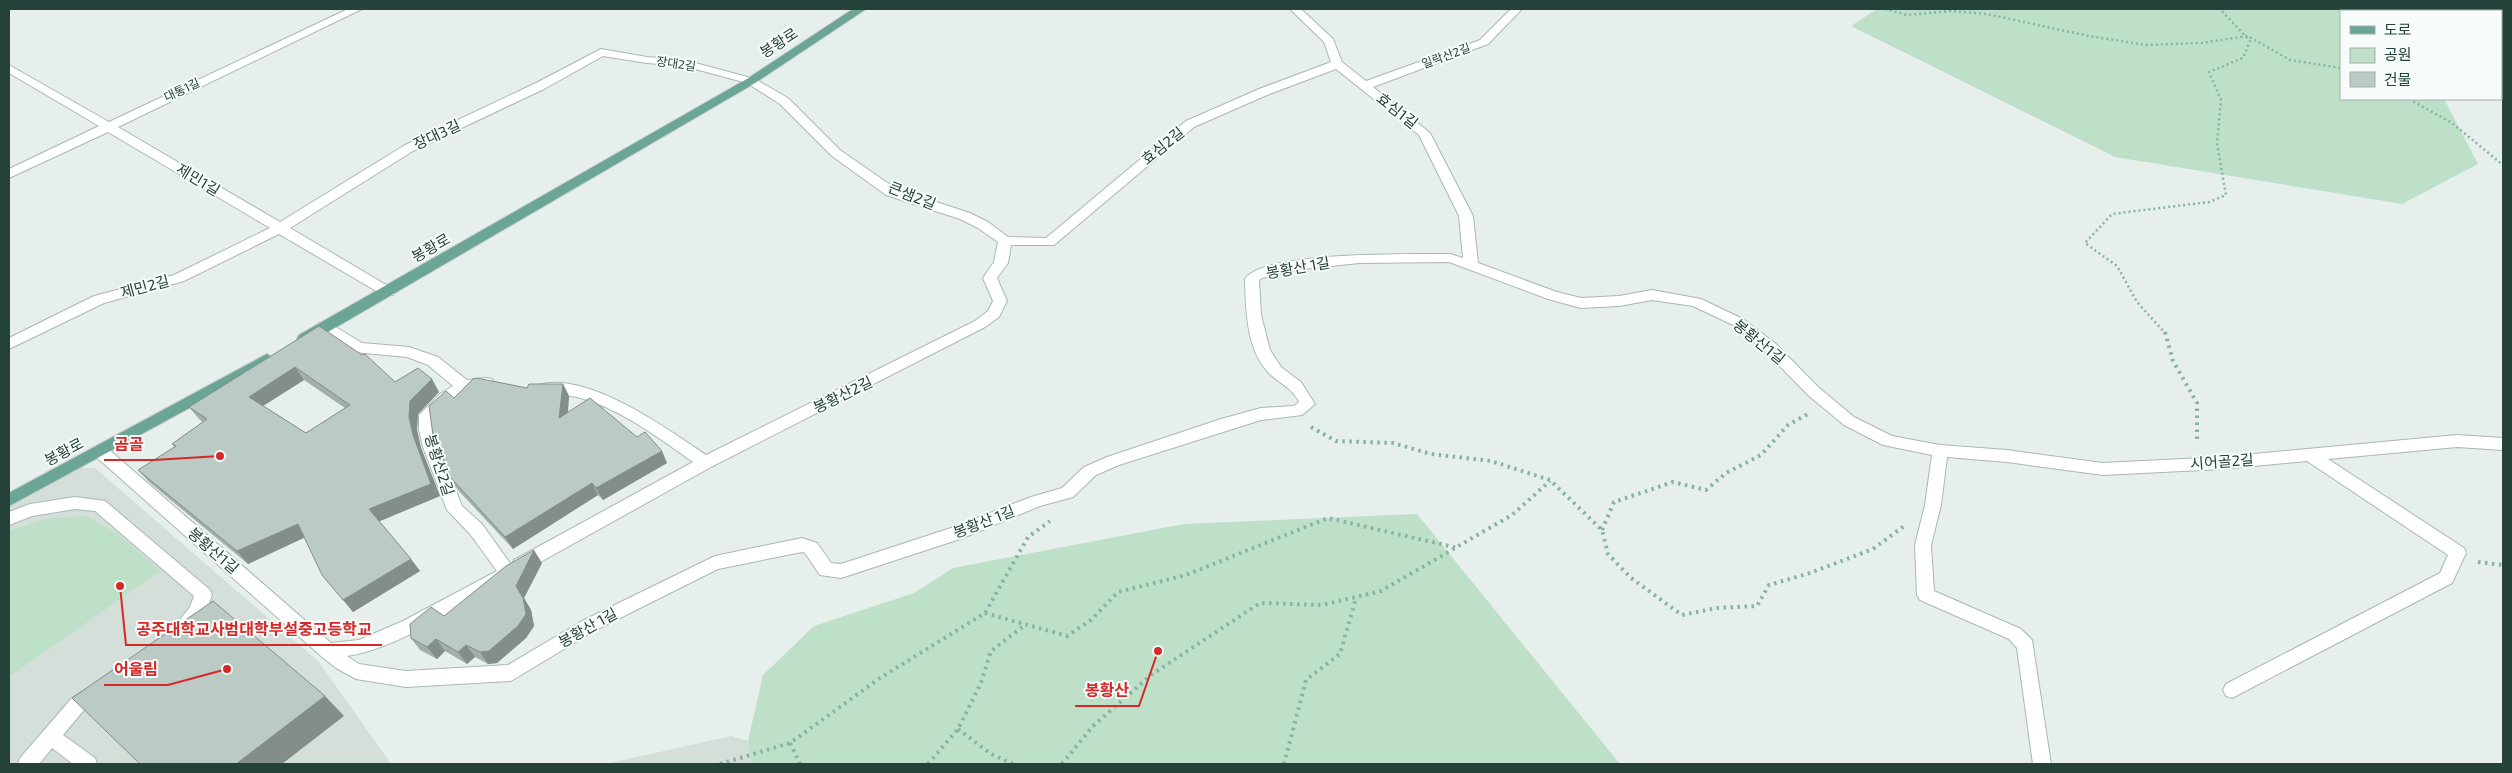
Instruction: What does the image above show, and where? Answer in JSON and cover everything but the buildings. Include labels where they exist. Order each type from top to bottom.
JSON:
[{"type":"main road","name":"봉황로","points":[[9,500],[388,292],[751,80],[860,9]]},
{"type":"street","name":"대통1길","points":[[9,174],[356,9]]},
{"type":"street","points":[[1295,9],[1329,41],[1337,64]]},
{"type":"street","name":"일락산2길","points":[[1364,86],[1484,42],[1517,9]]},
{"type":"street","name":"장대2길","points":[[601,52],[646,60],[684,63],[751,80]]},
{"type":"street","name":"장대3길","points":[[280,228],[409,148],[540,86],[601,52]]},
{"type":"street","name":"효심1길","points":[[1337,64],[1424,133],[1466,216],[1471,266]]},
{"type":"street","name":"효심2길","points":[[1005,242],[1049,242],[1190,124],[1263,92],[1337,64]]},
{"type":"street","name":"제민1길","points":[[9,68],[388,292]]},
{"type":"street","name":"큰샘2길","points":[[751,80],[784,101],[836,153],[892,192],[965,216],[983,225],[1005,242]]},
{"type":"street","name":"제민2길","points":[[9,344],[100,299],[179,278],[280,228]]},
{"type":"street","name":"봉황산2길","points":[[327,651],[360,648],[410,626],[705,464],[980,324],[994,314],[1000,301],[990,278],[1001,263],[1005,242]]},
{"type":"street","name":"봉황산 1길","points":[[327,651],[356,671],[382,676],[434,679],[511,673],[588,626],[715,563],[802,545],[811,548],[826,570],[841,571],[957,533],[1037,501],[1067,493],[1090,471],[1113,461],[1261,414],[1296,411],[1307,404],[1302,393],[1284,375],[1278,373],[1269,361],[1254,325],[1252,279],[1257,274],[1304,264],[1359,259],[1450,258],[1471,266]]},
{"type":"street","name":"봉황산1길","points":[[1471,266],[1552,296],[1581,303],[1619,301],[1652,296],[1696,302],[1738,322],[1770,348],[1826,402],[1850,421],[1889,441],[1940,451]]},
{"type":"street","points":[[324,327],[359,348],[409,352],[433,361],[464,386]]},
{"type":"street","name":"봉황산2길","points":[[499,386],[484,383],[464,386],[445,398],[428,414],[427,430],[455,510],[476,529],[507,572]]},
{"type":"street","points":[[529,390],[568,388],[580,392],[633,415],[705,464]]},
{"type":"street","name":"시어골2길","points":[[1940,451],[2007,456],[2102,469],[2198,464],[2457,441],[2503,444]]},
{"type":"street","name":"봉황산1길","points":[[100,451],[327,651]]},
{"type":"street","points":[[1940,451],[1932,505],[1923,545],[1926,594],[2015,634],[2026,645],[2034,717],[2042,764]]},
{"type":"street","points":[[2232,690],[2446,578],[2458,553],[2308,454]]},
{"type":"street","points":[[9,519],[30,510],[75,503],[99,504],[203,594],[200,607],[191,620],[168,638]]},
{"type":"street","points":[[27,764],[78,704],[108,683]]},
{"type":"street","points":[[51,737],[88,764]]},
{"type":"path","points":[[1885,9],[1907,14],[1951,11],[1987,14],[2089,36],[2146,45],[2201,43],[2246,36],[2290,60],[2340,68]]},
{"type":"path","points":[[2198,464],[2197,403],[2173,361],[2167,335],[2136,302],[2117,266],[2085,243],[2112,214],[2209,202],[2226,195],[2217,144],[2221,100],[2209,72],[2243,58],[2250,41],[2220,9]]},
{"type":"path","points":[[2411,100],[2452,123],[2503,165]]},
{"type":"path","points":[[1602,530],[1614,502],[1673,482],[1706,490],[1726,473],[1761,455],[1788,425],[1826,402]]},
{"type":"path","points":[[1284,412],[1336,441],[1393,443],[1431,454],[1491,461],[1550,480],[1602,530],[1608,554],[1631,578],[1682,615],[1717,608],[1757,606],[1769,585],[1810,573],[1873,549],[1932,505]]},
{"type":"path","points":[[1062,764],[1093,726],[1151,675],[1260,603],[1322,605],[1381,591],[1512,515],[1550,480]]},
{"type":"path","points":[[720,764],[790,743],[880,678],[985,613],[1028,537],[1066,509],[1067,493]]},
{"type":"path","points":[[985,613],[1067,636],[1091,620],[1118,592],[1186,575],[1328,518],[1458,548]]},
{"type":"path","points":[[1284,764],[1306,680],[1340,654],[1356,597]]},
{"type":"path","points":[[928,764],[958,729],[981,683],[991,651],[1026,625]]},
{"type":"path","points":[[958,729],[991,754],[1013,764]]},
{"type":"path","points":[[790,743],[800,764]]},
{"type":"shaded area","points":[[74,468],[95,468],[319,662],[391,764],[9,764],[9,497],[53,472]]},
{"type":"shaded area","points":[[731,736],[748,741],[751,764],[605,764]]},
{"type":"green space","points":[[1877,9],[2503,9],[2503,72],[2502,10],[2340,10],[2340,100],[2445,100],[2478,164],[2402,204],[2115,157],[1851,26]]},
{"type":"green space","points":[[1417,514],[1620,764],[751,764],[748,741],[763,675],[814,626],[914,593],[953,568],[1184,524]]},
{"type":"green space","points":[[87,516],[121,536],[160,571],[9,677],[9,531],[49,518]]},
{"type":"place","name":"곰골","points":[[220,456]]},
{"type":"place","name":"공주대학교사범대학부설중고등학교","points":[[120,586]]},
{"type":"place","name":"봉황산","points":[[1158,651]]},
{"type":"place","name":"어울림","points":[[227,669]]}]
